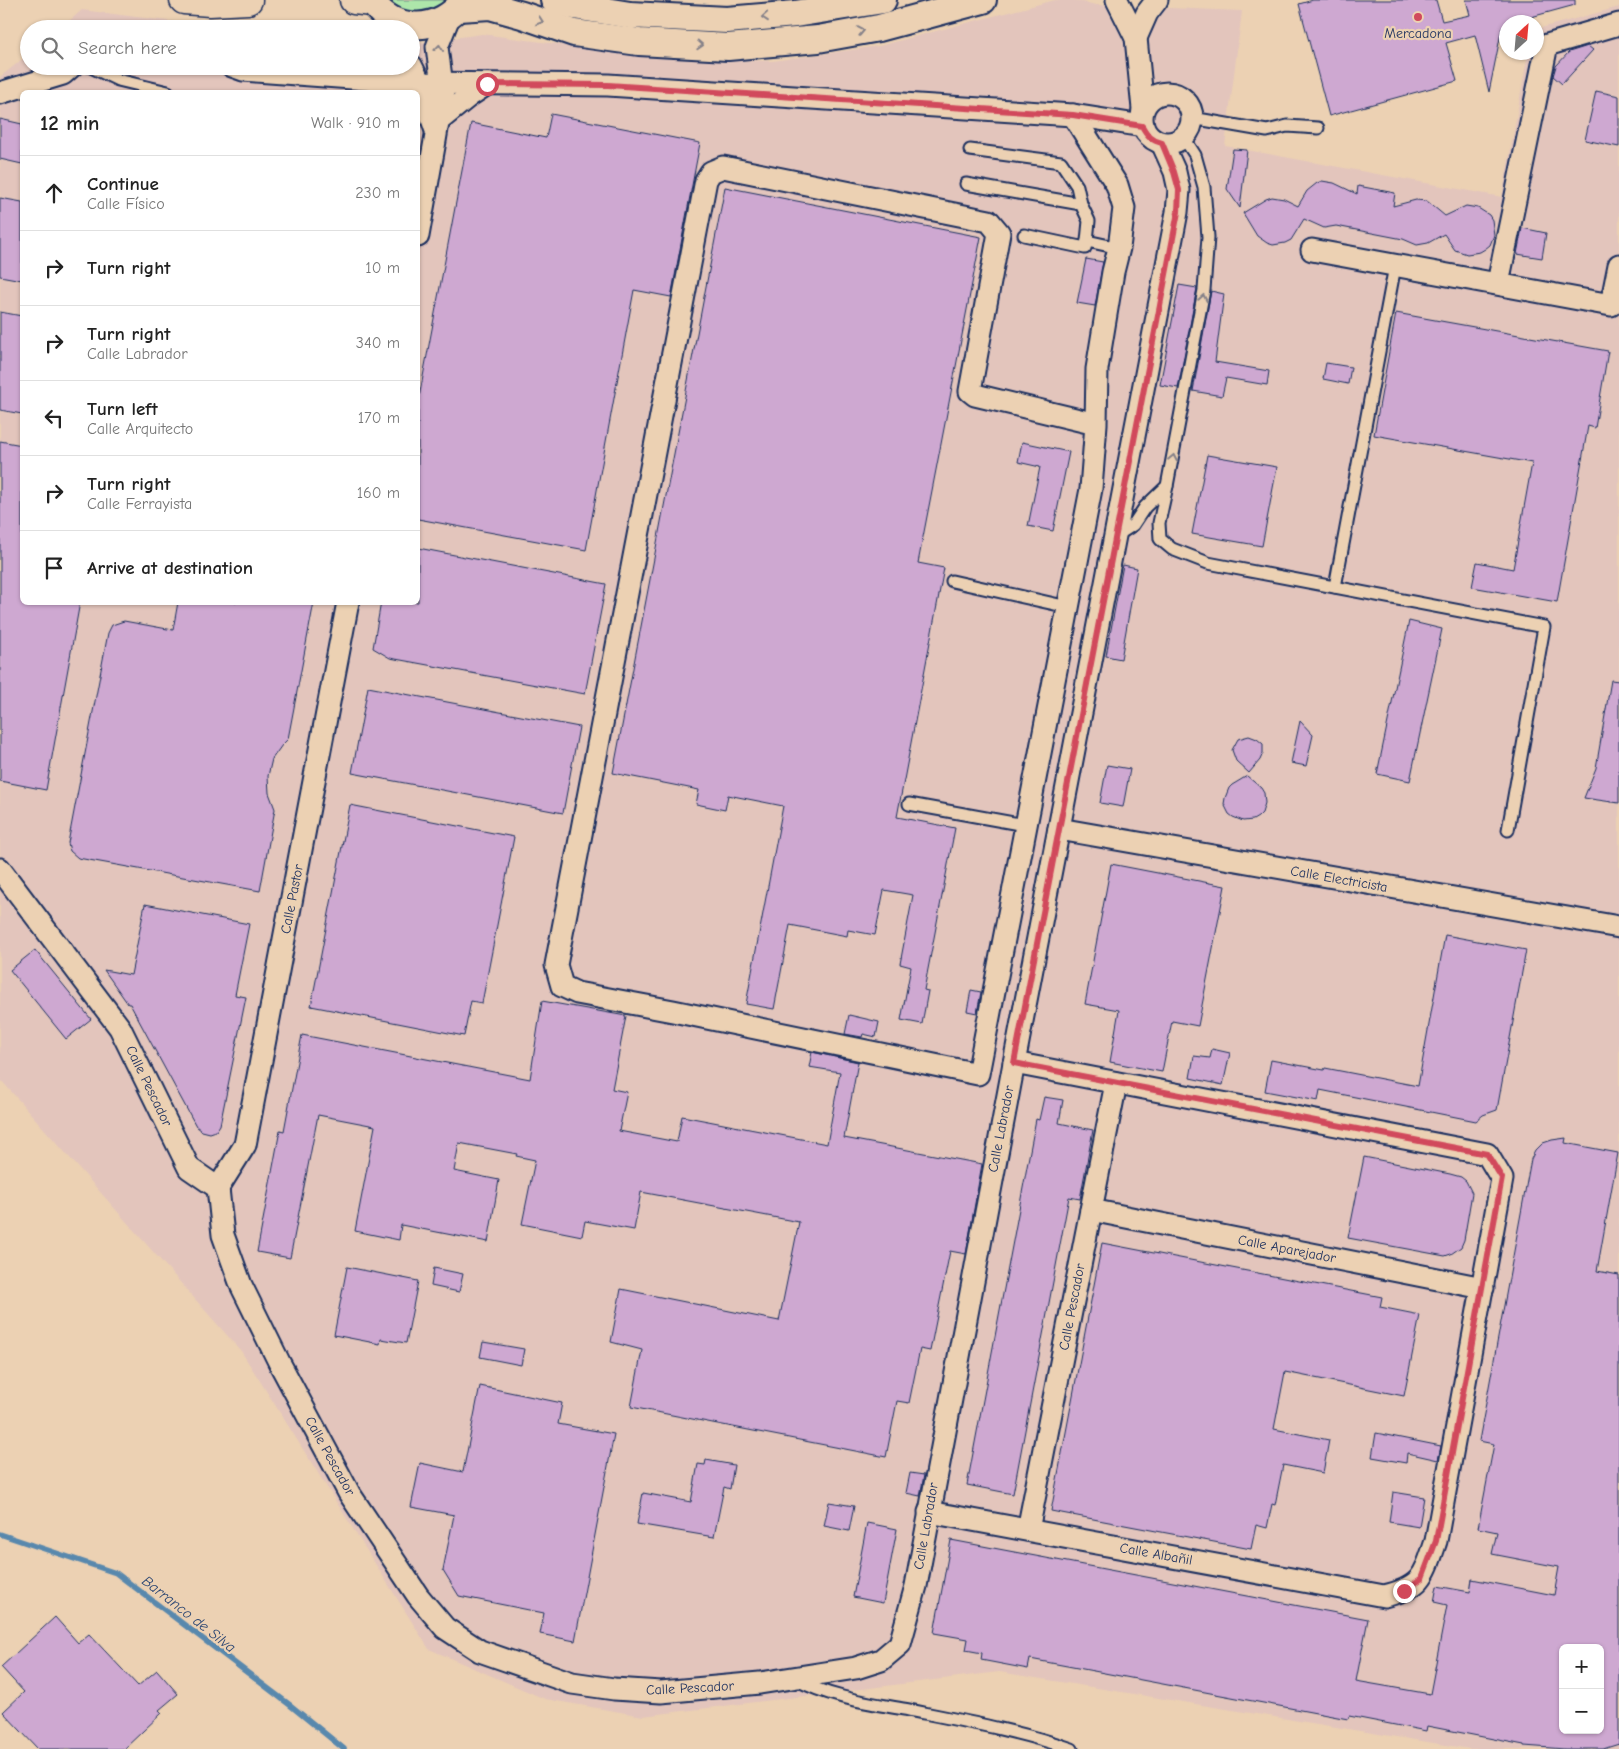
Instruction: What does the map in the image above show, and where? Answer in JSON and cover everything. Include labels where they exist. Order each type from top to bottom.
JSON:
[{"type":"highway","points":[[184,0],[210,2],[248,0]]},
{"type":"street","points":[[554,0],[574,6],[630,15],[728,20],[796,14],[883,0]]},
{"type":"street","points":[[420,26],[436,23],[457,8],[490,6],[574,33],[639,42],[728,47],[818,39],[879,28],[984,0]]},
{"type":"street","points":[[1118,0],[1136,38],[1143,118],[1146,133],[1152,139],[1162,143],[1177,142],[1188,128],[1190,107],[1178,95],[1161,93],[1153,96],[1147,102],[1143,118]]},
{"type":"street","points":[[1136,38],[1147,13],[1157,0]]},
{"type":"street","points":[[366,1],[390,20]]},
{"type":"street","points":[[420,225],[443,93],[437,47],[457,8]]},
{"type":"street","points":[[1498,283],[1547,44],[1619,24]]},
{"type":"street","points":[[1138,63],[1170,93]]},
{"type":"street","points":[[0,93],[60,75]]},
{"type":"street","points":[[416,75],[437,126]]},
{"type":"street","points":[[419,75],[442,83],[608,85],[1143,118]]},
{"type":"street","points":[[437,126],[469,96],[487,84]]},
{"type":"street","points":[[1073,115],[1117,185],[1124,208],[1119,248],[1113,272],[1097,369],[1096,424],[1091,490],[978,1074],[577,993],[562,986],[556,965],[706,180],[711,172],[722,167],[989,221],[999,233],[970,391],[975,395],[1096,424]]},
{"type":"street","name":"Calle Labrador","points":[[900,1644],[916,1586],[928,1512],[1178,212],[1179,190],[1162,143]]},
{"type":"street","points":[[1312,250],[1611,305],[1619,265]]},
{"type":"street","name":"Calle Pastor","points":[[218,1188],[245,1146],[347,605]]},
{"type":"street","name":"Calle Electricista","points":[[1059,829],[1619,927]]},
{"type":"street","name":"Calle Pescador","points":[[0,869],[120,1028],[189,1168],[218,1188],[223,1234],[240,1285],[280,1364],[350,1493],[418,1596],[445,1628],[480,1652],[572,1683],[614,1689],[661,1692],[760,1683],[856,1668],[882,1660],[900,1644]]},
{"type":"street","points":[[1014,1063],[1487,1154],[1502,1178],[1483,1288]]},
{"type":"street","name":"Calle Pescador","points":[[1028,1530],[1116,1083]]},
{"type":"street","name":"Calle Aparejador","points":[[1091,1210],[1483,1288]]},
{"type":"street","name":"Calle Albañil","points":[[928,1512],[1384,1596],[1404,1591],[1422,1578],[1436,1541],[1483,1288]]},
{"type":"lane","points":[[108,75],[118,80],[160,90]]},
{"type":"lane","points":[[1318,128],[1287,126],[1267,131],[1188,128],[1204,187],[1208,237],[1204,290],[1159,523],[1160,539],[1172,549],[1208,563],[1544,627],[1508,830]]},
{"type":"lane","points":[[970,150],[1061,162],[1077,186],[1081,204],[1089,221],[1085,248],[1024,235]]},
{"type":"lane","points":[[966,184],[1081,204]]},
{"type":"lane","points":[[1087,241],[1119,248]]},
{"type":"lane","points":[[1335,587],[1395,266]]},
{"type":"lane","points":[[1116,536],[1133,525],[1145,507],[1167,486]]},
{"type":"lane","points":[[952,581],[1068,607]]},
{"type":"lane","points":[[909,804],[1025,825]]},
{"type":"lane","points":[[792,1677],[810,1687],[847,1698],[1000,1728],[1072,1749]]},
{"type":"shaded area","points":[[1055,0],[1074,0],[1096,5],[1242,11],[1225,146],[1502,197],[1527,60],[1544,60],[1544,27],[1619,7],[1619,1749],[1470,1749],[999,1672],[643,1716],[545,1699],[429,1649],[241,1351],[0,1079],[0,77],[20,61],[20,75],[420,75],[420,43],[482,34],[656,57],[773,61],[879,46]]},
{"type":"shaded area","points":[[82,10],[160,20],[70,20]]},
{"type":"green space","points":[[386,0],[448,0],[433,10],[415,13],[401,10]]},
{"type":"building","points":[[1313,0],[1436,0],[1442,21],[1470,15],[1466,0],[1575,0],[1575,5],[1538,15],[1499,15],[1499,43],[1489,92],[1475,35],[1446,43],[1457,81],[1329,116],[1299,4]]},
{"type":"building","points":[[1588,46],[1593,50],[1562,84],[1553,76],[1556,66],[1569,52]]},
{"type":"building","points":[[1596,91],[1619,96],[1619,147],[1585,140]]},
{"type":"building","points":[[551,114],[700,143],[671,297],[634,290],[586,550],[420,519],[420,392],[471,123],[546,138]]},
{"type":"building","points":[[0,119],[20,124],[20,164],[0,159]]},
{"type":"building","points":[[1233,149],[1247,150],[1240,208],[1227,189]]},
{"type":"building","points":[[1322,181],[1334,183],[1357,194],[1358,186],[1395,193],[1393,206],[1416,200],[1427,201],[1445,216],[1466,206],[1478,208],[1489,215],[1492,220],[1494,235],[1490,245],[1485,249],[1480,252],[1467,254],[1455,250],[1444,234],[1428,243],[1417,245],[1403,239],[1336,226],[1324,228],[1304,219],[1291,240],[1273,245],[1257,236],[1243,213],[1272,197],[1284,199],[1298,206],[1307,191]]},
{"type":"building","points":[[725,187],[981,237],[918,563],[944,568],[897,817],[955,828],[924,990],[928,991],[922,1024],[901,1020],[911,967],[900,964],[913,895],[884,890],[875,935],[848,930],[847,936],[790,925],[774,1009],[746,1004],[783,806],[728,795],[725,810],[696,804],[699,790],[613,773]]},
{"type":"building","points":[[0,198],[20,202],[20,280],[0,276]]},
{"type":"building","points":[[1522,228],[1546,233],[1542,258],[1517,254]]},
{"type":"building","points":[[1086,259],[1103,262],[1095,306],[1077,303]]},
{"type":"building","points":[[1179,285],[1197,288],[1178,388],[1160,385]]},
{"type":"building","points":[[1211,291],[1224,294],[1215,362],[1269,371],[1267,385],[1226,378],[1222,396],[1193,391]]},
{"type":"building","points":[[0,312],[20,316],[20,414],[0,410]]},
{"type":"building","points":[[1396,313],[1608,351],[1595,428],[1588,426],[1557,602],[1472,587],[1477,562],[1513,569],[1532,463],[1374,435]]},
{"type":"building","points":[[1326,363],[1351,367],[1348,384],[1323,379]]},
{"type":"building","points":[[0,441],[20,445],[20,605],[79,605],[46,790],[0,781]]},
{"type":"building","points":[[1022,442],[1069,452],[1053,531],[1028,526],[1040,467],[1018,462]]},
{"type":"building","points":[[1207,455],[1277,467],[1262,546],[1192,534]]},
{"type":"building","points":[[420,548],[606,584],[585,694],[390,658],[373,648],[380,605],[420,605]]},
{"type":"building","points":[[1123,565],[1137,568],[1121,659],[1106,656]]},
{"type":"building","points":[[177,605],[313,605],[288,739],[272,759],[268,776],[269,793],[275,809],[260,891],[78,858],[70,851],[68,843],[108,633],[112,625],[124,621],[173,630]]},
{"type":"building","points":[[1409,621],[1442,629],[1410,781],[1377,774]]},
{"type":"building","points":[[1611,680],[1619,681],[1619,803],[1584,798],[1596,768]]},
{"type":"building","points":[[368,687],[579,727],[563,813],[352,773]]},
{"type":"building","points":[[1300,721],[1313,735],[1306,766],[1291,763]]},
{"type":"building","points":[[1249,736],[1263,744],[1263,753],[1260,760],[1249,773],[1236,761],[1232,750],[1238,739]]},
{"type":"building","points":[[1107,765],[1130,769],[1123,807],[1100,803]]},
{"type":"building","points":[[1247,776],[1261,788],[1264,793],[1265,803],[1262,813],[1258,817],[1253,820],[1243,821],[1229,814],[1224,804],[1229,788]]},
{"type":"building","points":[[350,805],[514,837],[482,1003],[471,1001],[464,1036],[311,1006]]},
{"type":"building","points":[[1111,864],[1225,886],[1198,1026],[1172,1021],[1162,1072],[1110,1062],[1119,1010],[1085,1004]]},
{"type":"building","points":[[145,904],[249,924],[235,995],[246,997],[220,1125],[216,1131],[210,1133],[202,1131],[196,1126],[130,1004],[128,1004],[104,970],[131,975]]},
{"type":"building","points":[[1445,935],[1526,950],[1497,1110],[1483,1115],[1476,1121],[1320,1090],[1318,1101],[1265,1091],[1271,1060],[1324,1070],[1325,1068],[1418,1086]]},
{"type":"building","points":[[35,950],[91,1019],[66,1039],[10,970]]},
{"type":"building","points":[[971,990],[981,992],[977,1013],[967,1011]]},
{"type":"building","points":[[542,1001],[626,1016],[612,1089],[627,1092],[619,1131],[677,1142],[682,1116],[827,1144],[840,1072],[809,1067],[812,1052],[858,1062],[844,1138],[982,1164],[966,1254],[950,1251],[930,1351],[920,1349],[909,1403],[897,1401],[886,1457],[631,1407],[642,1350],[611,1342],[621,1289],[779,1321],[799,1222],[641,1192],[634,1230],[585,1221],[582,1236],[522,1224],[535,1160],[516,1156],[517,1154],[459,1143],[454,1171],[499,1180],[488,1242],[401,1225],[399,1240],[355,1231],[375,1126],[318,1115],[290,1258],[257,1252],[280,1130],[284,1131],[302,1035],[530,1079]]},
{"type":"building","points":[[849,1015],[879,1022],[876,1037],[863,1034],[862,1037],[845,1034]]},
{"type":"building","points":[[1212,1049],[1230,1053],[1223,1085],[1190,1078],[1194,1056],[1210,1058]]},
{"type":"building","points":[[1044,1097],[1063,1100],[1059,1123],[1093,1130],[1080,1199],[1069,1197],[1013,1494],[967,1485],[1036,1119],[1039,1120]]},
{"type":"building","points":[[1566,1138],[1565,1143],[1618,1153],[1597,1271],[1619,1275],[1619,1744],[1603,1749],[1524,1746],[1427,1726],[1426,1731],[1349,1716],[1348,1719],[1030,1659],[1028,1669],[981,1660],[982,1653],[966,1650],[968,1639],[934,1633],[951,1540],[1368,1619],[1356,1681],[1430,1694],[1447,1605],[1434,1602],[1437,1586],[1470,1592],[1472,1579],[1554,1595],[1559,1567],[1492,1554],[1497,1532],[1478,1528],[1494,1444],[1479,1441],[1531,1159],[1535,1151],[1543,1143]]},
{"type":"building","points":[[1364,1157],[1450,1174],[1461,1177],[1466,1181],[1472,1193],[1464,1240],[1461,1247],[1445,1256],[1348,1238]]},
{"type":"building","points":[[1102,1243],[1382,1297],[1380,1307],[1420,1315],[1404,1396],[1285,1372],[1274,1429],[1329,1440],[1323,1473],[1283,1465],[1275,1505],[1272,1504],[1267,1528],[1256,1525],[1251,1549],[1051,1511]]},
{"type":"building","points":[[347,1267],[418,1281],[406,1343],[381,1339],[380,1344],[334,1335]]},
{"type":"building","points":[[434,1268],[463,1274],[459,1292],[431,1286]]},
{"type":"building","points":[[483,1342],[524,1349],[521,1365],[480,1357]]},
{"type":"building","points":[[480,1386],[562,1403],[558,1424],[614,1434],[575,1641],[540,1634],[544,1613],[459,1596],[443,1570],[454,1515],[411,1507],[420,1463],[463,1472]]},
{"type":"building","points":[[1376,1433],[1441,1446],[1438,1460],[1407,1453],[1406,1463],[1372,1457]]},
{"type":"building","points":[[706,1460],[734,1465],[730,1489],[724,1487],[714,1537],[637,1524],[643,1493],[691,1502],[698,1464],[705,1465]]},
{"type":"building","points":[[910,1473],[924,1475],[920,1496],[906,1493]]},
{"type":"building","points":[[1393,1492],[1424,1497],[1419,1527],[1389,1522]]},
{"type":"building","points":[[829,1502],[854,1506],[849,1531],[824,1526]]},
{"type":"building","points":[[867,1523],[897,1529],[883,1603],[853,1597]]},
{"type":"building","points":[[55,1617],[78,1643],[89,1634],[138,1686],[157,1670],[178,1694],[159,1710],[162,1713],[124,1749],[38,1749],[3,1712],[24,1692],[1,1667]]},
{"type":"waterway","name":"Barranco de Silva","points":[[0,1534],[116,1573],[290,1705],[344,1749]]},
{"type":"place","name":"Mercadona","points":[[1418,17]]},
{"type":"route","points":[[487,84],[608,85],[1073,115],[1142,126],[1152,139],[1162,143],[1179,190],[1178,212],[1014,1063],[1487,1154],[1502,1178],[1436,1541],[1422,1578],[1404,1591]]}]
